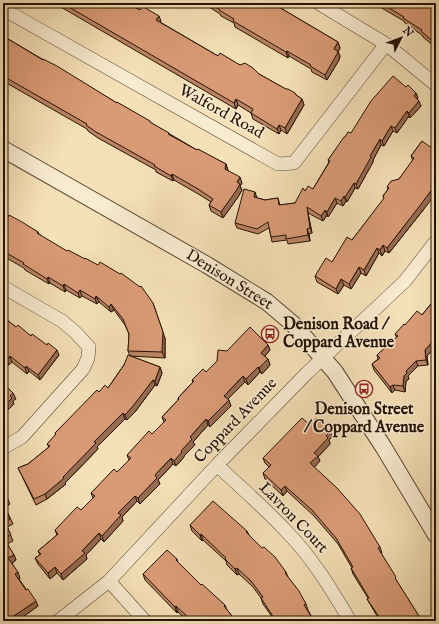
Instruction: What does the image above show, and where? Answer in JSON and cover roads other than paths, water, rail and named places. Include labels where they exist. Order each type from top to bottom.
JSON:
[{"type":"street","points":[[318,3],[386,44],[436,85]]},
{"type":"street","name":"Walford Road","points":[[3,8],[278,164],[294,163],[386,44]]},
{"type":"street","name":"Denison Street","points":[[3,149],[207,265],[268,302],[294,324],[335,372],[384,448],[436,535]]},
{"type":"street","name":"Coppard Avenue","points":[[58,621],[109,581],[216,465],[307,373],[405,281],[436,241]]},
{"type":"street","points":[[3,287],[62,322],[76,332],[89,347],[88,358],[83,369],[22,438],[3,448]]},
{"type":"street","name":"Lavron Court","points":[[216,465],[292,537],[324,577],[350,621]]},
{"type":"street","points":[[109,581],[145,621]]},
{"type":"place","name":"Denison Road / Coppard Avenue","points":[[270,334]]},
{"type":"place","name":"Denison Street / Coppard Avenue","points":[[364,389]]}]
